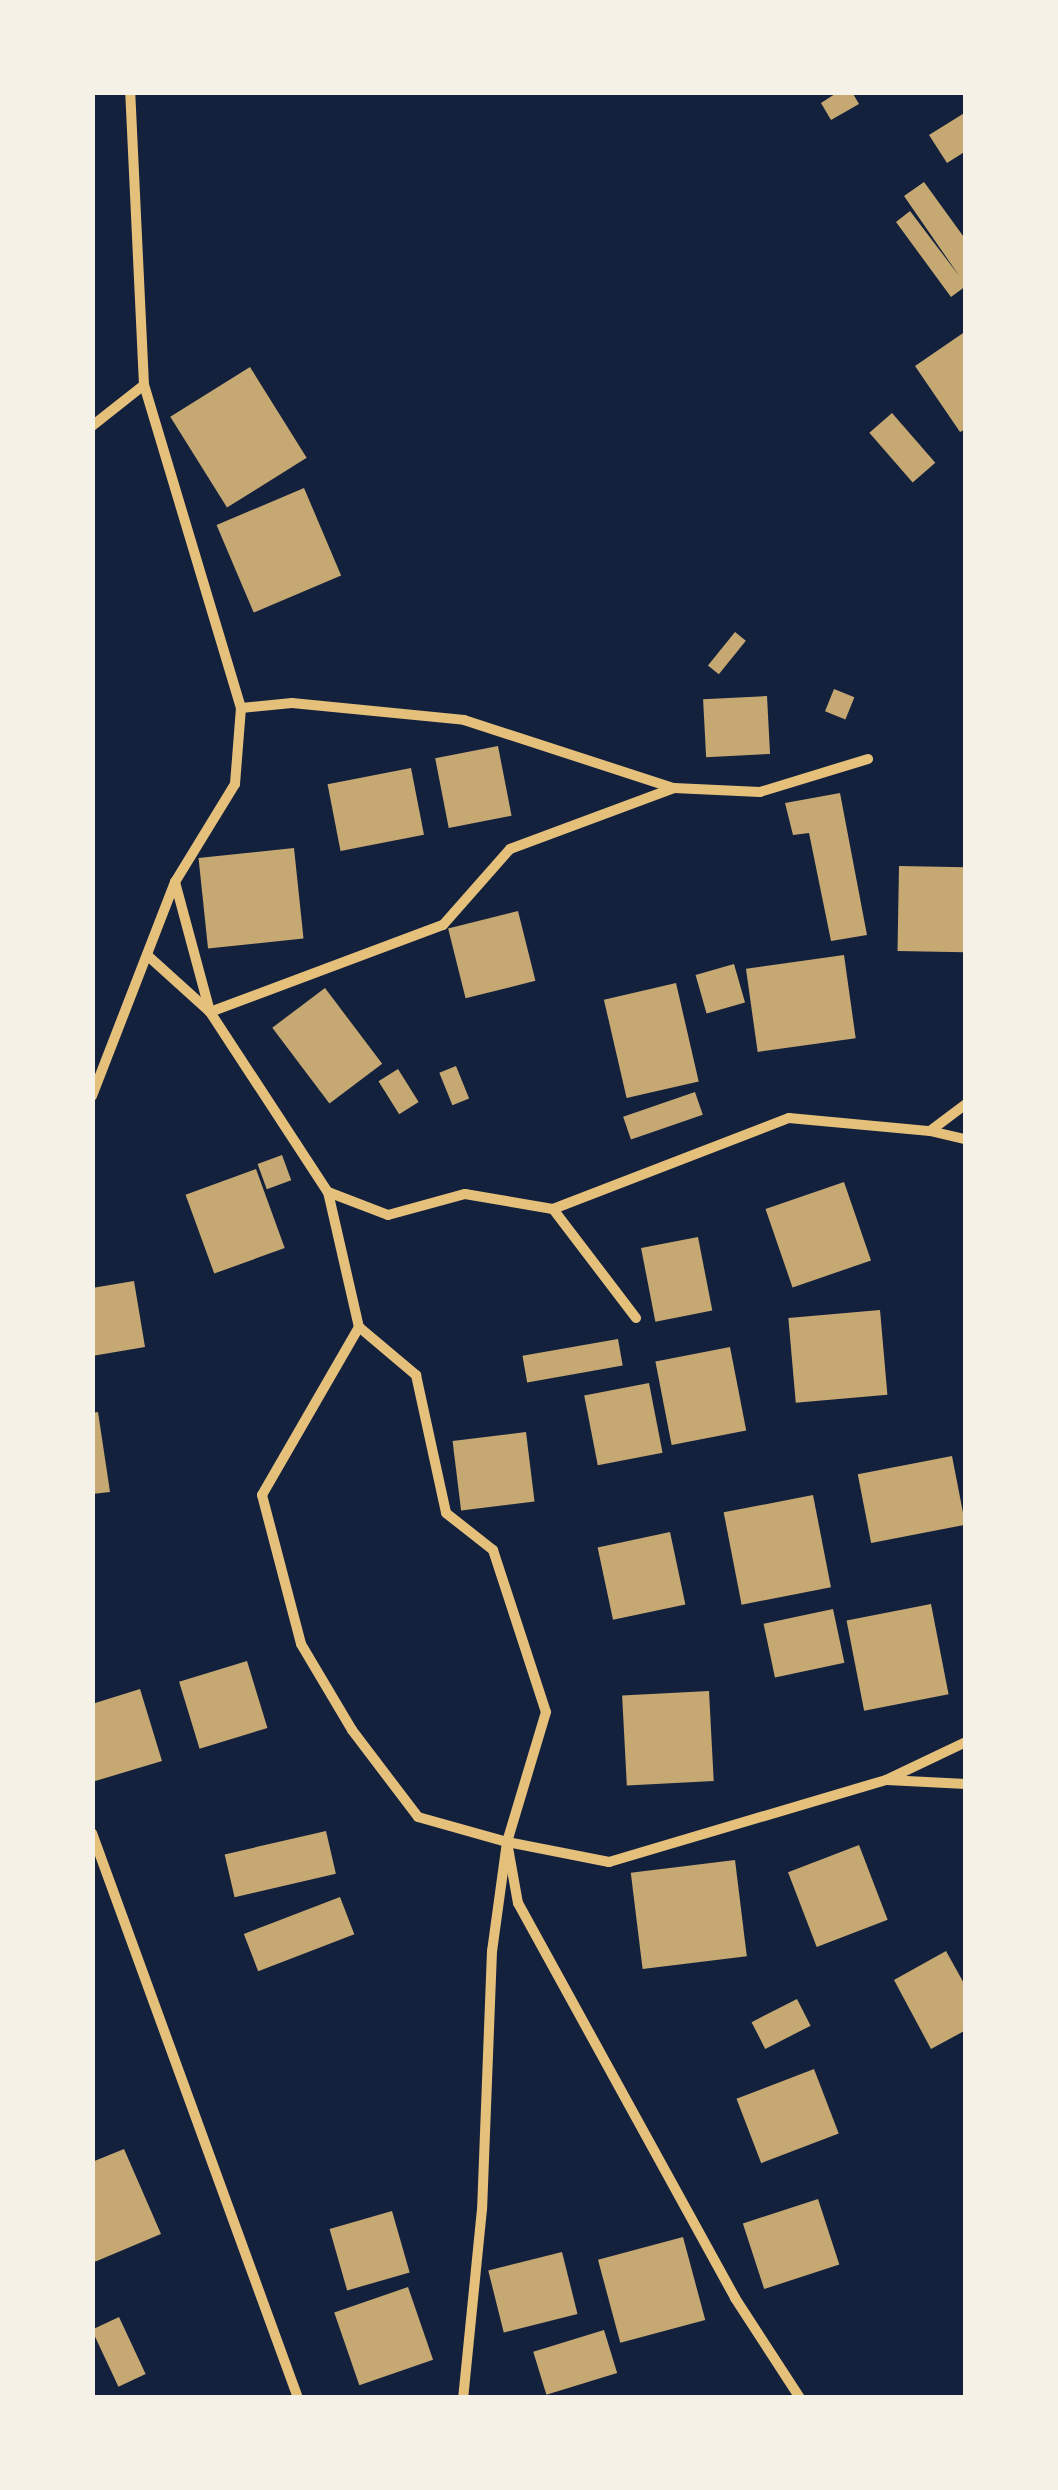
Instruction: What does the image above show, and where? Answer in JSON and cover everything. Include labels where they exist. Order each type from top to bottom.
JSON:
[{"type":"street","points":[[92,1096],[175,882],[234,784],[241,708],[144,385],[130,92]]},
{"type":"street","points":[[92,426],[144,385]]},
{"type":"street","points":[[241,708],[292,703],[464,720],[674,788],[760,792],[868,759]]},
{"type":"street","points":[[210,1012],[444,925],[510,848],[674,788]]},
{"type":"street","points":[[175,882],[210,1012]]},
{"type":"street","points":[[147,955],[210,1012],[328,1192],[359,1327],[416,1375],[446,1513],[493,1550],[546,1712],[508,1842],[492,1951],[482,2209],[464,2398]]},
{"type":"street","points":[[930,1131],[966,1104]]},
{"type":"street","points":[[328,1192],[388,1215],[466,1194],[552,1209],[789,1118],[930,1131],[966,1139]]},
{"type":"street","points":[[552,1209],[636,1318]]},
{"type":"street","points":[[359,1327],[262,1495],[301,1644],[352,1730],[418,1817],[508,1842],[609,1862],[886,1780],[966,1742]]},
{"type":"street","points":[[886,1780],[966,1784]]},
{"type":"street","points":[[92,1832],[298,2398]]},
{"type":"street","points":[[508,1842],[518,1902],[735,2298],[800,2398]]},
{"type":"building","points":[[838,92],[852,92],[859,104],[831,120],[821,103]]},
{"type":"building","points":[[966,112],[966,151],[947,163],[929,135]]},
{"type":"building","points":[[924,182],[966,240],[966,286],[951,297],[896,222],[910,211],[960,277],[904,196]]},
{"type":"building","points":[[966,331],[966,429],[960,432],[915,366]]},
{"type":"building","points":[[250,367],[307,458],[227,508],[170,417]]},
{"type":"building","points":[[892,413],[935,463],[913,482],[869,433]]},
{"type":"building","points":[[304,488],[341,575],[254,613],[217,525]]},
{"type":"building","points":[[735,632],[746,641],[719,674],[708,665]]},
{"type":"building","points":[[834,689],[854,697],[845,719],[825,711]]},
{"type":"building","points":[[767,696],[770,754],[706,757],[703,699]]},
{"type":"building","points":[[498,746],[512,816],[449,828],[435,758]]},
{"type":"building","points":[[411,768],[424,835],[341,851],[328,784]]},
{"type":"building","points":[[840,793],[867,935],[831,941],[809,833],[793,835],[785,803]]},
{"type":"building","points":[[294,848],[304,939],[208,949],[199,858]]},
{"type":"building","points":[[899,866],[966,867],[965,952],[898,951]]},
{"type":"building","points":[[518,911],[535,981],[466,998],[448,928]]},
{"type":"building","points":[[844,955],[856,1038],[758,1052],[746,969]]},
{"type":"building","points":[[734,964],[745,1002],[707,1013],[696,975]]},
{"type":"building","points":[[676,983],[699,1081],[627,1098],[604,1000]]},
{"type":"building","points":[[325,988],[382,1064],[329,1104],[272,1028]]},
{"type":"building","points":[[456,1066],[469,1098],[452,1105],[439,1073]]},
{"type":"building","points":[[398,1069],[419,1102],[399,1114],[378,1081]]},
{"type":"building","points":[[695,1092],[703,1115],[631,1139],[623,1117]]},
{"type":"building","points":[[282,1155],[291,1180],[267,1189],[258,1164]]},
{"type":"building","points":[[256,1169],[285,1248],[214,1274],[186,1195]]},
{"type":"building","points":[[844,1182],[871,1260],[793,1288],[766,1209]]},
{"type":"building","points":[[698,1237],[712,1311],[655,1322],[641,1248]]},
{"type":"building","points":[[134,1281],[145,1347],[92,1356],[92,1288]]},
{"type":"building","points":[[880,1310],[887,1395],[796,1403],[788,1318]]},
{"type":"building","points":[[618,1339],[623,1366],[527,1382],[522,1356]]},
{"type":"building","points":[[730,1347],[746,1430],[672,1445],[655,1362]]},
{"type":"building","points":[[649,1383],[663,1453],[598,1465],[584,1396]]},
{"type":"building","points":[[98,1412],[110,1492],[92,1494],[92,1413]]},
{"type":"building","points":[[526,1432],[535,1501],[461,1510],[453,1441]]},
{"type":"building","points":[[952,1456],[965,1525],[871,1543],[858,1474]]},
{"type":"building","points":[[813,1495],[831,1587],[742,1605],[724,1512]]},
{"type":"building","points":[[670,1532],[685,1604],[613,1620],[598,1547]]},
{"type":"building","points":[[931,1604],[949,1694],[864,1711],[847,1620]]},
{"type":"building","points":[[833,1609],[844,1663],[775,1678],[764,1624]]},
{"type":"building","points":[[247,1661],[267,1728],[200,1749],[179,1682]]},
{"type":"building","points":[[140,1689],[162,1761],[92,1782],[92,1704]]},
{"type":"building","points":[[709,1691],[714,1781],[627,1785],[622,1696]]},
{"type":"building","points":[[326,1831],[336,1874],[235,1897],[225,1854]]},
{"type":"building","points":[[859,1845],[888,1920],[817,1947],[788,1872]]},
{"type":"building","points":[[735,1860],[747,1956],[643,1969],[631,1873]]},
{"type":"building","points":[[340,1897],[354,1934],[258,1971],[244,1934]]},
{"type":"building","points":[[946,1951],[966,1987],[966,2030],[931,2049],[894,1980]]},
{"type":"building","points":[[797,1999],[811,2026],[765,2049],[752,2022]]},
{"type":"building","points":[[814,2069],[839,2133],[761,2163],[737,2099]]},
{"type":"building","points":[[124,2149],[161,2234],[92,2263],[92,2162]]},
{"type":"building","points":[[818,2199],[839,2265],[764,2289],[743,2223]]},
{"type":"building","points":[[392,2211],[410,2273],[347,2290],[330,2229]]},
{"type":"building","points":[[683,2237],[705,2320],[620,2343],[598,2260]]},
{"type":"building","points":[[562,2252],[577,2314],[504,2332],[488,2270]]},
{"type":"building","points":[[408,2287],[433,2360],[359,2385],[334,2312]]},
{"type":"building","points":[[119,2317],[146,2374],[118,2387],[92,2330]]},
{"type":"building","points":[[604,2330],[617,2373],[546,2395],[533,2352]]}]
